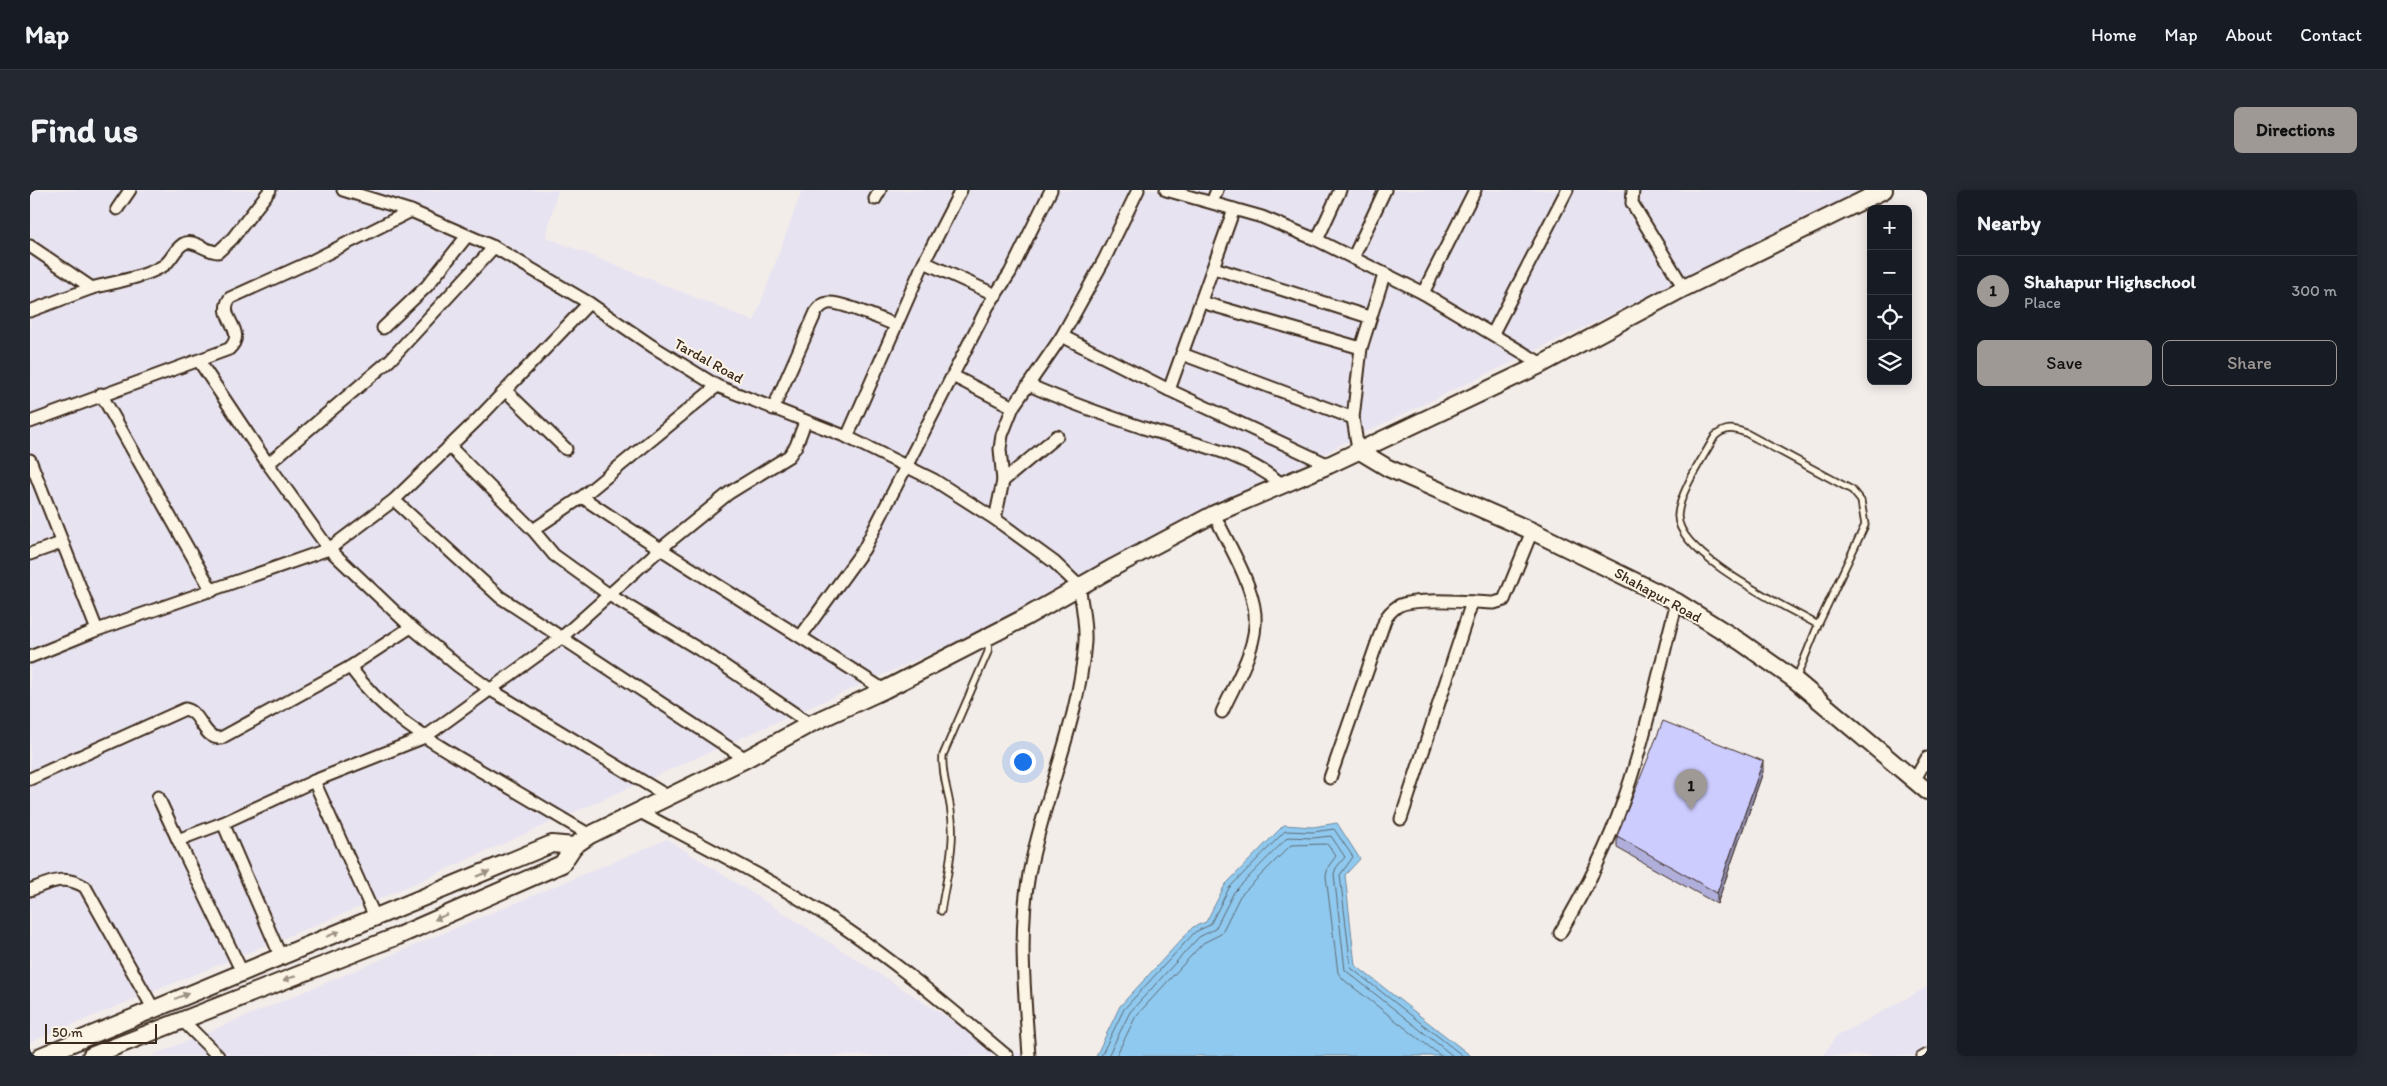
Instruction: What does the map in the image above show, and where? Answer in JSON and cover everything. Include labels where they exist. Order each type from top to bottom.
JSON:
[{"type":"main road","points":[[91,1056],[398,936],[562,864],[574,846],[590,835],[746,759],[810,724],[884,690],[1214,514],[1329,465],[1542,364],[1684,288],[1878,191]]},
{"type":"main road","name":"Shahapur Road","points":[[1358,450],[1388,468],[1532,531],[1676,602],[1741,642],[1795,680],[1921,786]]},
{"type":"main road","points":[[41,1056],[552,844],[574,846]]},
{"type":"street","points":[[117,209],[130,190]]},
{"type":"street","points":[[30,311],[92,288],[151,272],[166,264],[180,246],[185,243],[192,243],[212,252],[218,252],[232,239],[270,190]]},
{"type":"street","name":"Tardal Road","points":[[343,190],[373,195],[494,248],[589,304],[717,386],[847,437],[934,480],[995,519],[1054,562],[1079,586]]},
{"type":"street","points":[[847,437],[924,262],[961,190]]},
{"type":"street","points":[[801,636],[864,549],[988,306],[1010,273],[1051,190]]},
{"type":"street","points":[[995,519],[1003,481],[1000,449],[1002,435],[1013,407],[1062,336],[1104,260],[1138,190]]},
{"type":"street","points":[[1166,190],[1262,217],[1318,240],[1384,275],[1423,293],[1493,333],[1542,364]]},
{"type":"street","points":[[1212,202],[1217,190]]},
{"type":"street","points":[[1318,240],[1340,190]]},
{"type":"street","points":[[1353,258],[1385,190]]},
{"type":"street","points":[[1423,293],[1475,190]]},
{"type":"street","points":[[1493,333],[1567,190]]},
{"type":"street","points":[[1633,190],[1632,203],[1684,288]]},
{"type":"street","points":[[1169,390],[1234,208]]},
{"type":"street","points":[[30,422],[229,349],[235,344],[236,335],[226,311],[225,304],[230,298],[312,261],[411,211]]},
{"type":"street","points":[[382,328],[427,286],[467,236]]},
{"type":"street","points":[[30,246],[92,288]]},
{"type":"street","points":[[268,464],[390,360],[494,248]]},
{"type":"street","points":[[924,262],[996,295]]},
{"type":"street","points":[[1214,268],[1369,317]]},
{"type":"street","points":[[1358,450],[1353,418],[1361,348],[1369,317],[1384,275]]},
{"type":"street","points":[[773,409],[816,312],[822,305],[830,302],[896,325]]},
{"type":"street","points":[[1201,302],[1361,348]]},
{"type":"street","points":[[30,657],[97,630],[329,549],[394,500],[506,390],[589,304]]},
{"type":"street","points":[[1062,336],[1169,390],[1329,465]]},
{"type":"street","points":[[1182,354],[1353,418]]},
{"type":"street","points":[[199,361],[268,464],[329,549],[412,627],[458,666],[492,690],[667,796]]},
{"type":"street","points":[[953,376],[1013,407]]},
{"type":"street","points":[[1028,385],[1081,408],[1225,452],[1252,464],[1283,485]]},
{"type":"street","points":[[533,530],[582,497],[717,386]]},
{"type":"street","points":[[506,390],[566,448]]},
{"type":"street","points":[[102,394],[212,591]]},
{"type":"street","points":[[178,840],[223,823],[314,781],[425,738],[561,638],[611,596],[659,550],[729,493],[789,456],[796,446],[805,422]]},
{"type":"street","points":[[1003,481],[1057,436]]},
{"type":"street","points":[[449,446],[533,530],[554,555],[611,596],[710,656],[810,724]]},
{"type":"street","points":[[30,460],[61,543],[97,630]]},
{"type":"street","points":[[582,497],[659,550],[801,636],[884,690]]},
{"type":"street","points":[[394,500],[500,597],[746,759]]},
{"type":"street","points":[[1214,514],[1249,590],[1255,615],[1253,637],[1245,661],[1222,712]]},
{"type":"street","points":[[1330,778],[1389,612],[1399,605],[1413,602],[1494,603],[1504,600],[1532,531]]},
{"type":"street","points":[[30,554],[61,543]]},
{"type":"street","points":[[1029,1056],[1022,948],[1024,908],[1029,874],[1045,807],[1072,718],[1080,677],[1085,641],[1079,586]]},
{"type":"street","points":[[1401,818],[1472,602]]},
{"type":"street","points":[[1560,933],[1589,882],[1623,801],[1676,602]]},
{"type":"street","points":[[30,779],[185,709],[196,714],[209,735],[220,738],[350,667],[412,627]]},
{"type":"street","points":[[350,667],[373,696],[425,738],[590,835]]},
{"type":"street","points":[[1921,786],[1927,758]]},
{"type":"street","points":[[314,781],[375,917]]},
{"type":"street","points":[[158,797],[242,972]]},
{"type":"street","points":[[640,812],[766,878],[836,922],[916,979],[1006,1056]]},
{"type":"street","points":[[223,823],[280,956]]},
{"type":"street","points":[[30,890],[55,880],[67,879],[76,881],[84,887],[153,1008]]},
{"type":"street","points":[[182,1020],[218,1056]]},
{"type":"lane","points":[[1795,680],[1818,625],[1865,525],[1861,501],[1852,490],[1746,433],[1734,428],[1722,430],[1715,436],[1681,500],[1678,517],[1682,532],[1704,556],[1760,593],[1818,625]]},
{"type":"lane","points":[[941,911],[951,841],[951,812],[942,770],[943,755],[988,652],[990,635]]},
{"type":"lane","points":[[1920,1056],[1927,1052]]},
{"type":"shaded area","points":[[30,190],[558,190],[546,237],[754,321],[802,190],[1871,190],[1370,430],[993,626],[377,900],[30,1042]]},
{"type":"shaded area","points":[[667,839],[999,1050],[1038,1056],[151,1056]]},
{"type":"shaded area","points":[[1927,987],[1927,1056],[1823,1056],[1835,1037]]},
{"type":"water","points":[[1337,823],[1360,859],[1345,875],[1355,965],[1471,1056],[1096,1056],[1120,1006],[1193,927],[1206,922],[1225,885],[1284,825],[1313,827]]},
{"type":"building","points":[[1663,721],[1763,761],[1717,893],[1617,836]]},
{"type":"place","name":"Shahapur Highschool","points":[[1691,810]]}]
